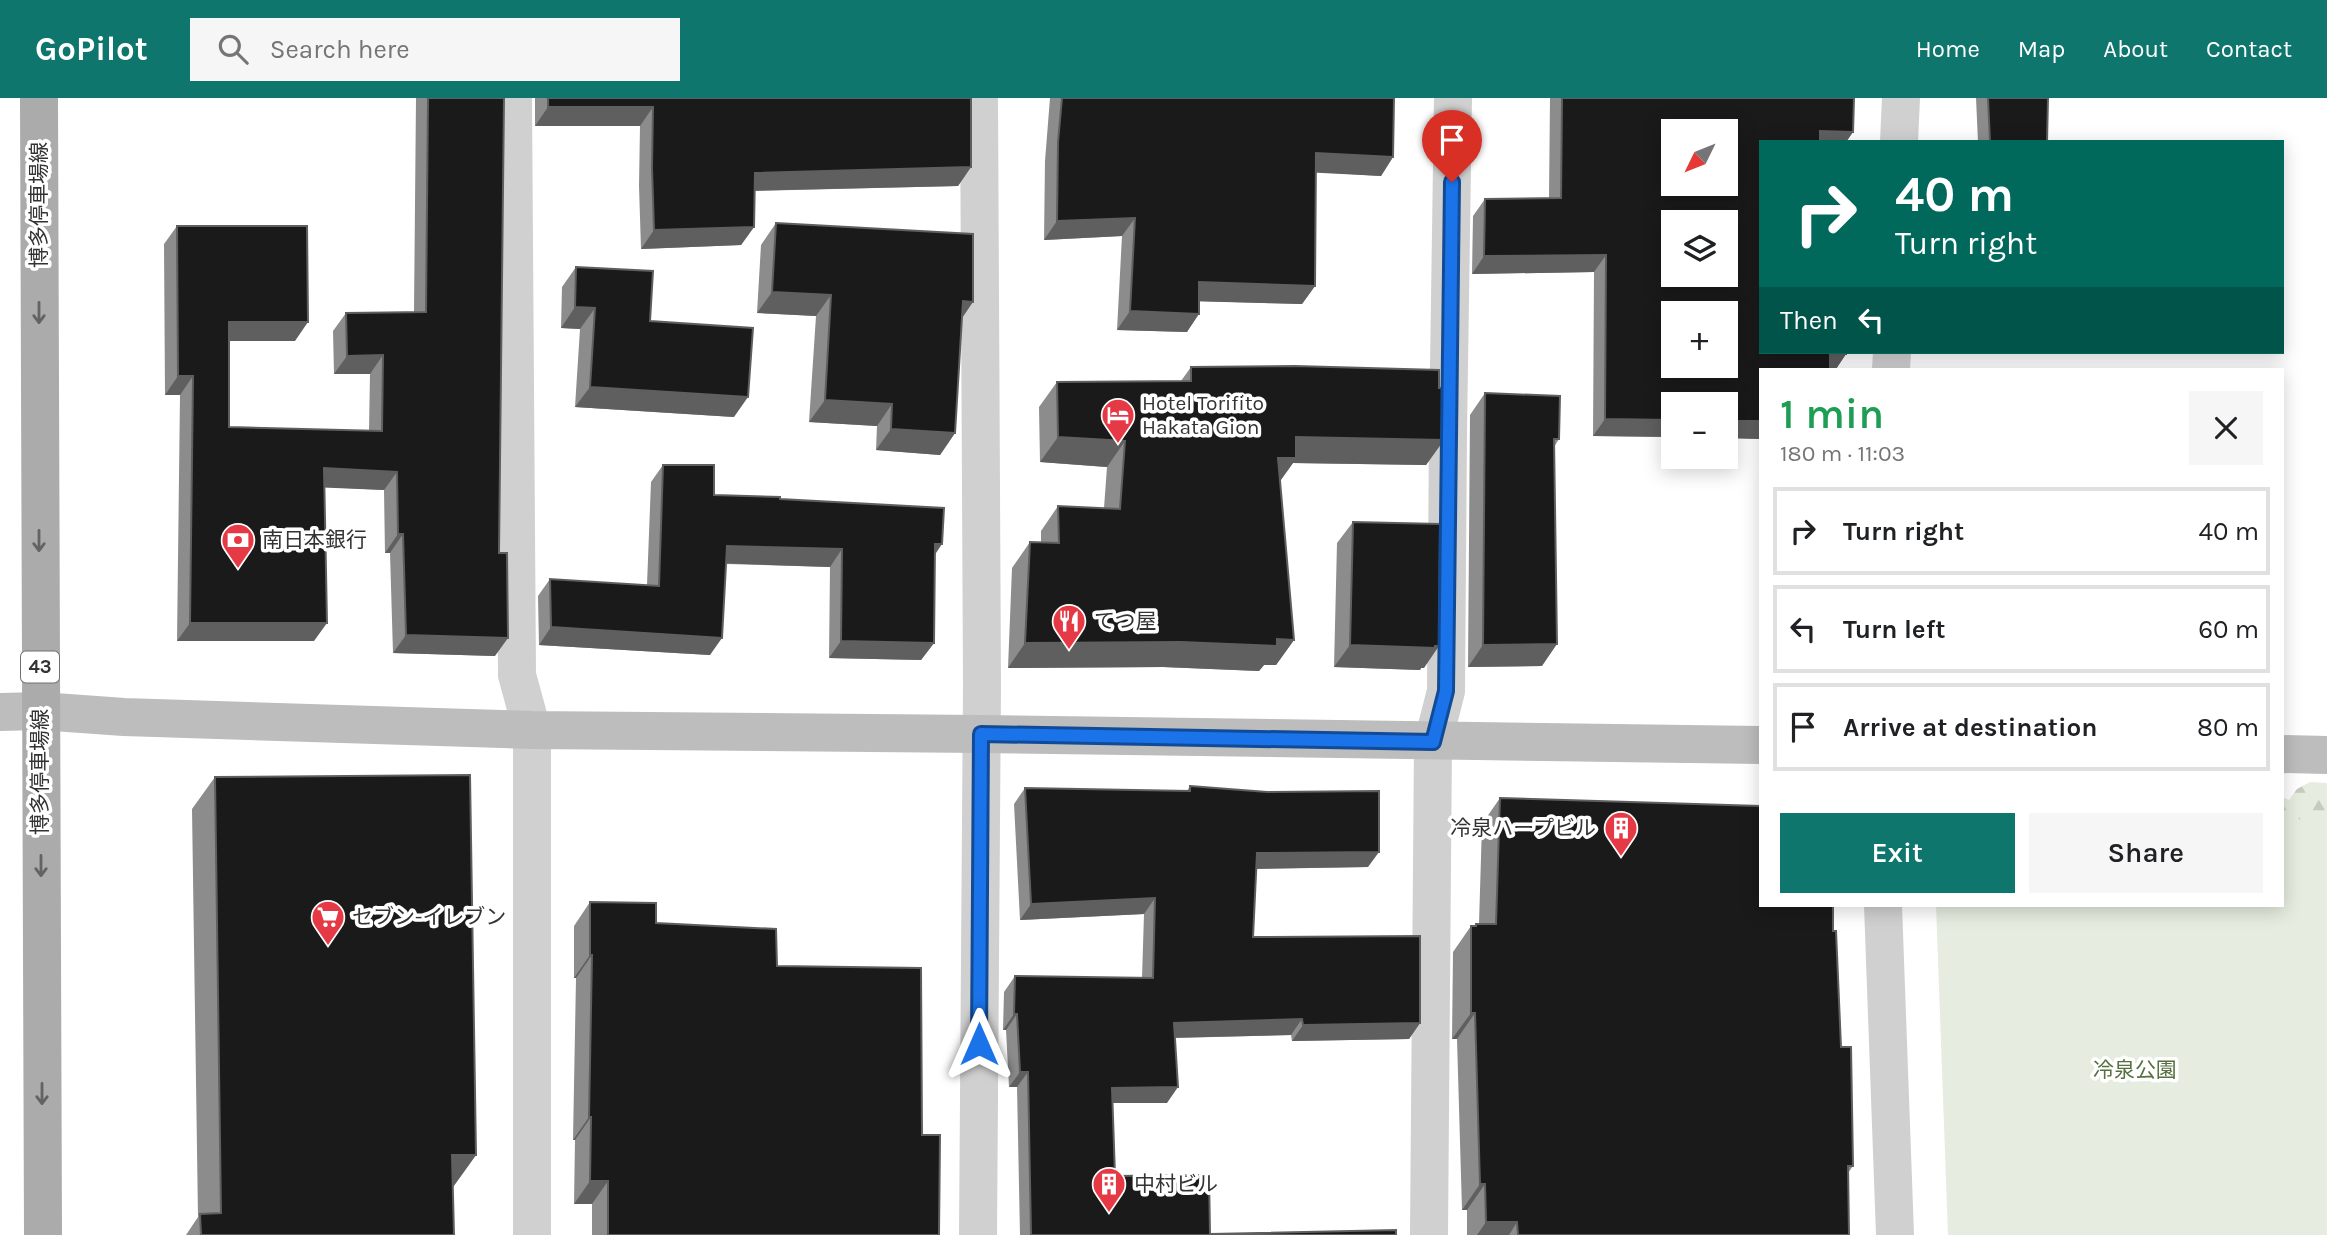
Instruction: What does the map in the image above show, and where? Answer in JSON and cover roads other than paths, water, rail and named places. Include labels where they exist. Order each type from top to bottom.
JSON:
[{"type":"main road","name":"博多停車場線","points":[[39,98],[43,1235]]},
{"type":"street","points":[[513,98],[517,675],[532,730],[532,1235]]},
{"type":"street","points":[[978,1235],[981,734],[979,98]]},
{"type":"street","points":[[1429,1235],[1433,742],[1446,691],[1453,98]]},
{"type":"street","points":[[1899,140],[1901,98]]},
{"type":"street","points":[[0,712],[40,711],[124,718],[532,730],[1759,745]]},
{"type":"street","points":[[2284,754],[2327,755]]},
{"type":"street","points":[[1883,907],[1895,1235]]},
{"type":"place","name":"Hotel Torifito Hakata Gion","points":[[1118,445]]},
{"type":"place","name":"南日本銀行","points":[[238,570]]},
{"type":"place","name":"てつ屋","points":[[1069,651]]},
{"type":"place","name":"冷泉ハープビル","points":[[1621,858]]},
{"type":"place","name":"セブン-イレブン","points":[[328,947]]},
{"type":"place","name":"中村ビル","points":[[1109,1214]]},
{"type":"park label","name":"冷泉公園","points":[[2135,1070]]}]
